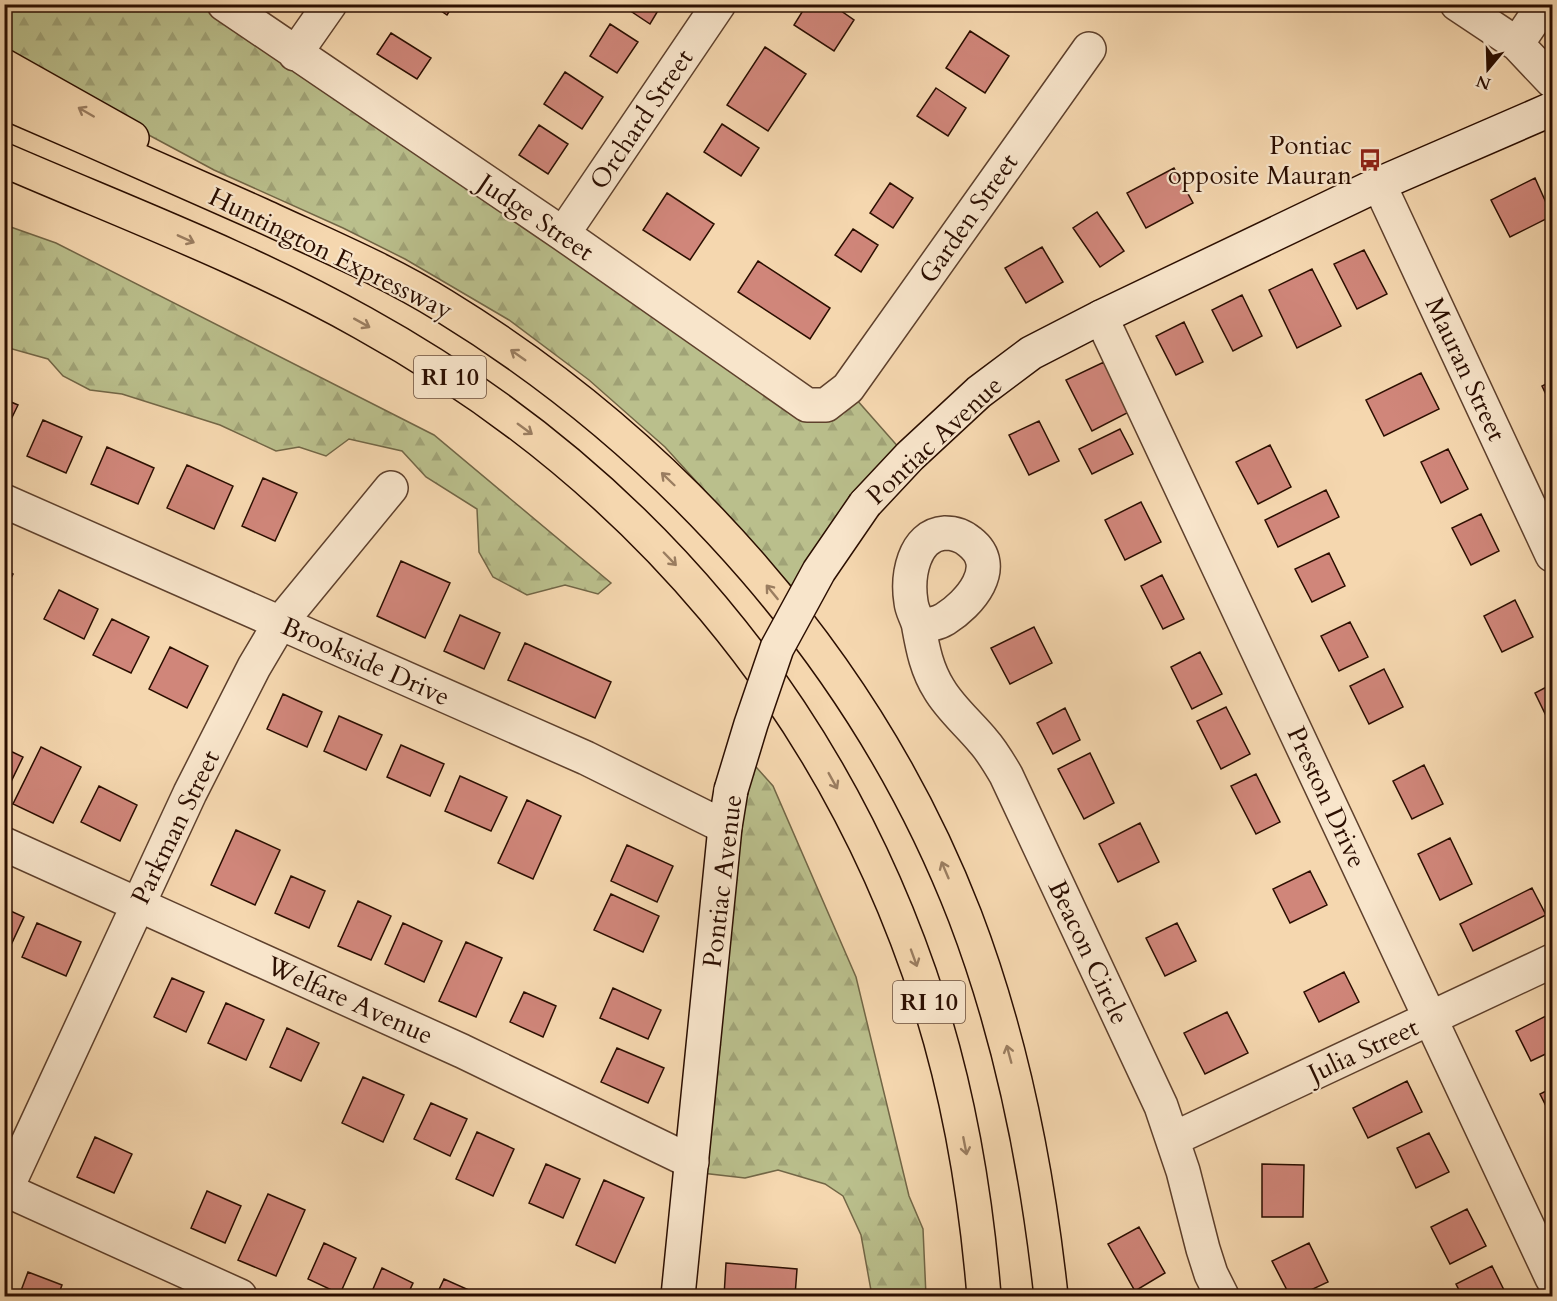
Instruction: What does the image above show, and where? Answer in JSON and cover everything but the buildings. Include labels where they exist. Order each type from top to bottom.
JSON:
[{"type":"highway","points":[[4,66],[301,234]]},
{"type":"highway","name":"Huntington Expressway","points":[[4,102],[301,234],[394,278],[440,304],[565,389],[621,435],[680,491],[764,583],[845,689],[898,775],[922,820],[956,896],[998,1014],[1023,1111],[1041,1212],[1051,1296]]},
{"type":"highway","name":"Huntington Expressway","points":[[4,160],[274,279],[353,318],[407,349],[491,404],[549,447],[611,500],[683,572],[747,651],[803,731],[854,819],[897,913],[914,957],[945,1058],[963,1135],[975,1202],[984,1296]]},
{"type":"highway","points":[[4,169],[132,215]]},
{"type":"highway","points":[[1023,1111],[1066,1266],[1072,1296]]},
{"type":"street","name":"Judge Street","points":[[224,4],[563,234],[807,405],[826,405],[848,388]]},
{"type":"street","points":[[296,54],[330,4]]},
{"type":"street","name":"Orchard Street","points":[[563,234],[719,4]]},
{"type":"street","points":[[1457,4],[1516,44],[1552,81]]},
{"type":"street","points":[[1516,44],[1544,4]]},
{"type":"street","name":"Garden Street","points":[[848,388],[1089,49]]},
{"type":"street","name":"Pontiac Avenue","points":[[678,1296],[725,827],[731,790],[777,648],[819,571],[865,504],[910,456],[979,392],[1031,353],[1101,317],[1379,184],[1552,109]]},
{"type":"street","name":"Mauran Street","points":[[1379,184],[1552,555]]},
{"type":"street","name":"Preston Drive","points":[[1101,317],[1552,1278]]},
{"type":"street","name":"Parkman Street","points":[[5,1191],[195,783],[254,667],[280,623],[391,488]]},
{"type":"street","name":"Brookside Drive","points":[[4,501],[586,758],[725,827]]},
{"type":"street","name":"Beacon Circle","points":[[919,626],[927,664],[939,689],[991,751],[1009,782],[1145,1071],[1173,1139],[1203,1249],[1211,1274],[1222,1296]]},
{"type":"street","name":"Welfare Avenue","points":[[4,844],[462,1051],[692,1162]]},
{"type":"street","name":"Julia Street","points":[[1173,1139],[1552,961]]},
{"type":"street","points":[[5,1191],[240,1296]]},
{"type":"green space","points":[[4,5],[219,5],[814,402],[848,390],[901,450],[792,587],[665,447],[589,380],[509,320],[405,259],[343,228],[214,170],[5,58]]},
{"type":"green space","points":[[5,225],[56,243],[434,435],[611,583],[598,594],[565,585],[527,595],[493,577],[479,552],[477,509],[426,477],[402,451],[349,439],[326,456],[299,447],[276,451],[220,425],[122,394],[90,390],[63,376],[48,359],[5,347]]},
{"type":"green space","points":[[740,749],[773,786],[856,977],[909,1196],[923,1229],[926,1296],[872,1296],[861,1235],[843,1196],[825,1184],[778,1170],[745,1178],[693,1172]]},
{"type":"place","name":"Pontiac opposite Mauran","points":[[1370,160]]}]
